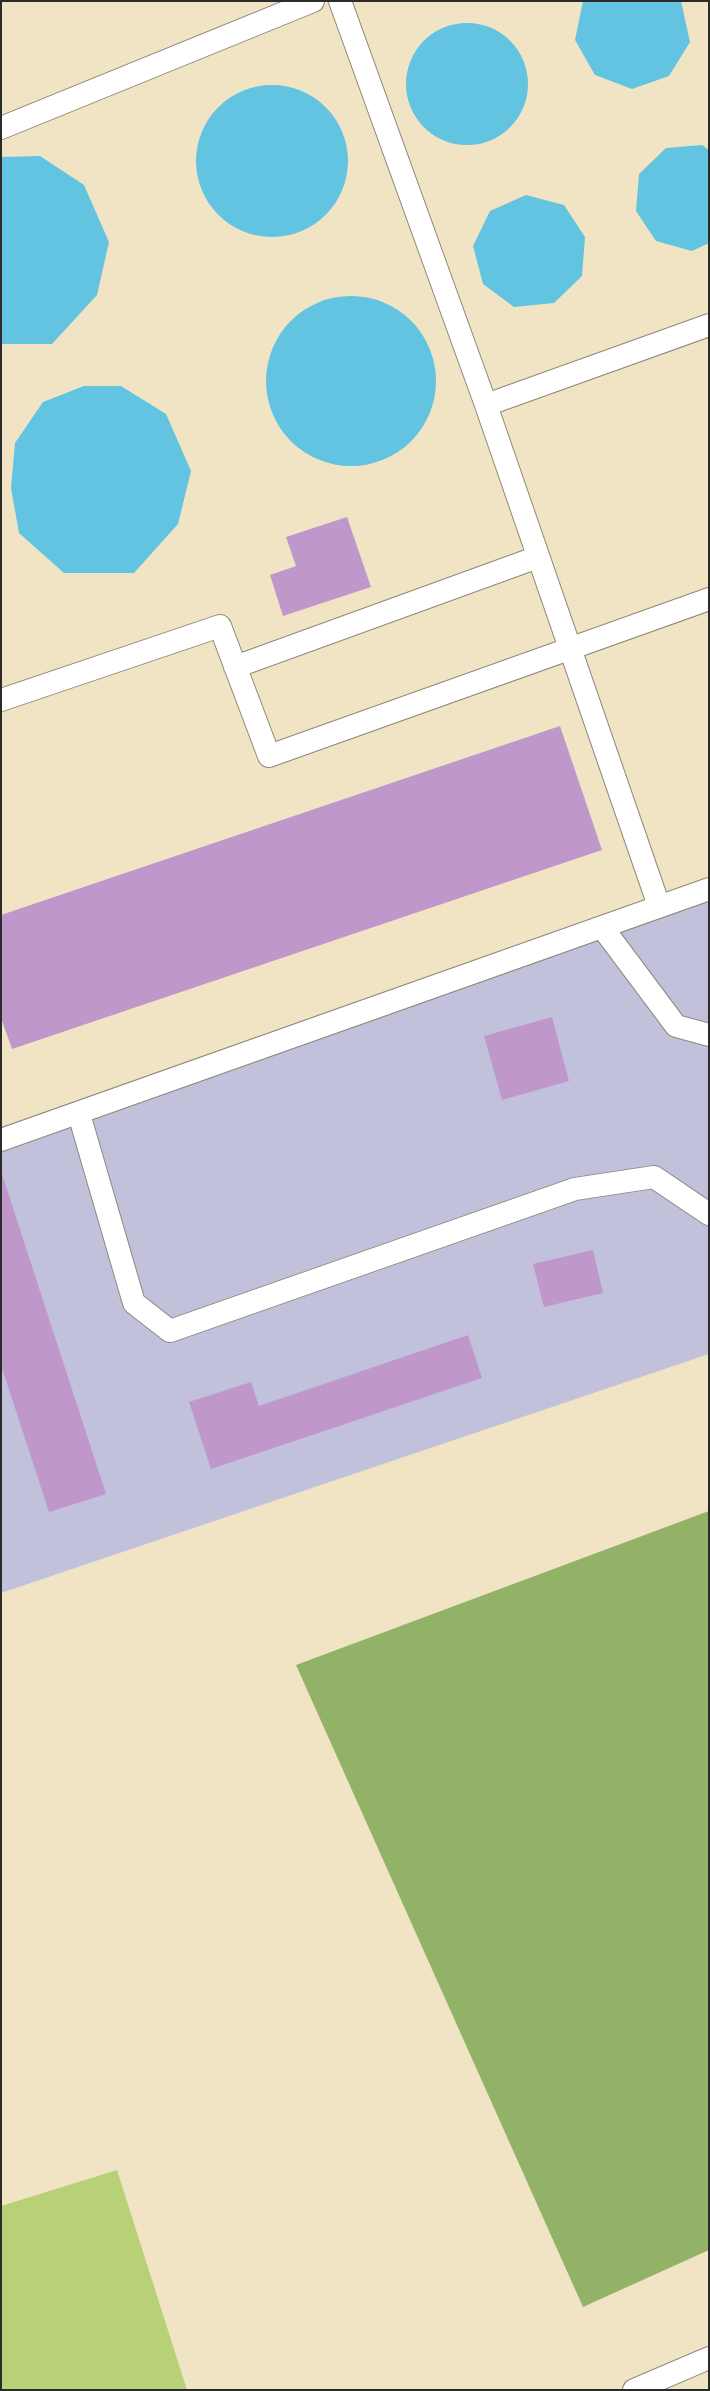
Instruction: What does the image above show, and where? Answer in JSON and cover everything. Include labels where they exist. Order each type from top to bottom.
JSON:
[{"type":"street","points":[[1,128],[313,1]]},
{"type":"street","points":[[340,1],[486,405],[659,906]]},
{"type":"street","points":[[486,405],[709,325]]},
{"type":"street","points":[[235,667],[538,557]]},
{"type":"street","points":[[1,700],[220,626],[269,756],[570,647],[709,599]]},
{"type":"street","points":[[1,1140],[79,1114],[709,889]]},
{"type":"street","points":[[602,927],[676,1026],[709,1035]]},
{"type":"street","points":[[79,1114],[134,1303],[170,1332],[576,1189],[654,1177],[709,1214]]},
{"type":"street","points":[[634,2390],[709,2358]]},
{"type":"shaded area","points":[[709,896],[709,1354],[1,1593],[1,1141]]},
{"type":"green space","points":[[709,1511],[709,2250],[583,2307],[296,1665]]},
{"type":"green space","points":[[117,2170],[187,2390],[1,2390],[1,2206]]},
{"type":"water","points":[[583,1],[681,1],[690,42],[669,76],[632,89],[595,75],[575,40]]},
{"type":"water","points":[[467,23],[479,24],[490,28],[501,33],[510,41],[518,50],[523,61],[527,72],[527,96],[523,107],[518,118],[510,127],[501,135],[490,140],[479,144],[467,145],[455,144],[444,140],[433,135],[424,127],[416,118],[411,107],[407,96],[406,84],[407,72],[411,61],[416,50],[424,41],[433,33],[444,28],[455,24]]},
{"type":"water","points":[[265,85],[279,85],[294,88],[308,94],[326,107],[339,125],[345,139],[348,161],[345,183],[339,197],[326,215],[308,228],[294,234],[279,237],[265,237],[250,234],[236,228],[224,220],[213,209],[205,197],[199,183],[196,168],[196,154],[199,139],[205,125],[213,113],[224,102],[236,94],[250,88]]},
{"type":"water","points":[[702,145],[709,150],[709,243],[692,251],[656,241],[636,211],[639,174],[666,148]]},
{"type":"water","points":[[40,156],[84,185],[109,242],[97,295],[52,344],[1,344],[1,157]]},
{"type":"water","points":[[526,195],[564,205],[585,237],[582,276],[554,303],[514,307],[483,284],[473,246],[490,211]]},
{"type":"water","points":[[351,296],[376,300],[391,306],[411,321],[426,341],[434,364],[436,381],[432,406],[426,421],[411,441],[391,456],[368,464],[351,466],[326,462],[311,456],[291,441],[276,421],[268,398],[266,381],[270,356],[276,341],[291,321],[311,306],[334,298]]},
{"type":"water","points":[[84,386],[121,386],[166,414],[191,471],[178,524],[134,573],[64,573],[19,533],[11,488],[15,443],[43,402]]},
{"type":"building","points":[[347,517],[371,587],[283,616],[270,575],[296,566],[286,537]]},
{"type":"building","points":[[560,726],[602,850],[12,1049],[1,1018],[1,915]]},
{"type":"building","points":[[552,1017],[569,1081],[502,1100],[484,1036]]},
{"type":"building","points":[[1,1171],[106,1494],[49,1512],[1,1365]]},
{"type":"building","points":[[593,1250],[603,1293],[544,1307],[533,1264]]},
{"type":"building","points":[[468,1335],[482,1378],[211,1469],[189,1402],[251,1382],[259,1406]]}]
